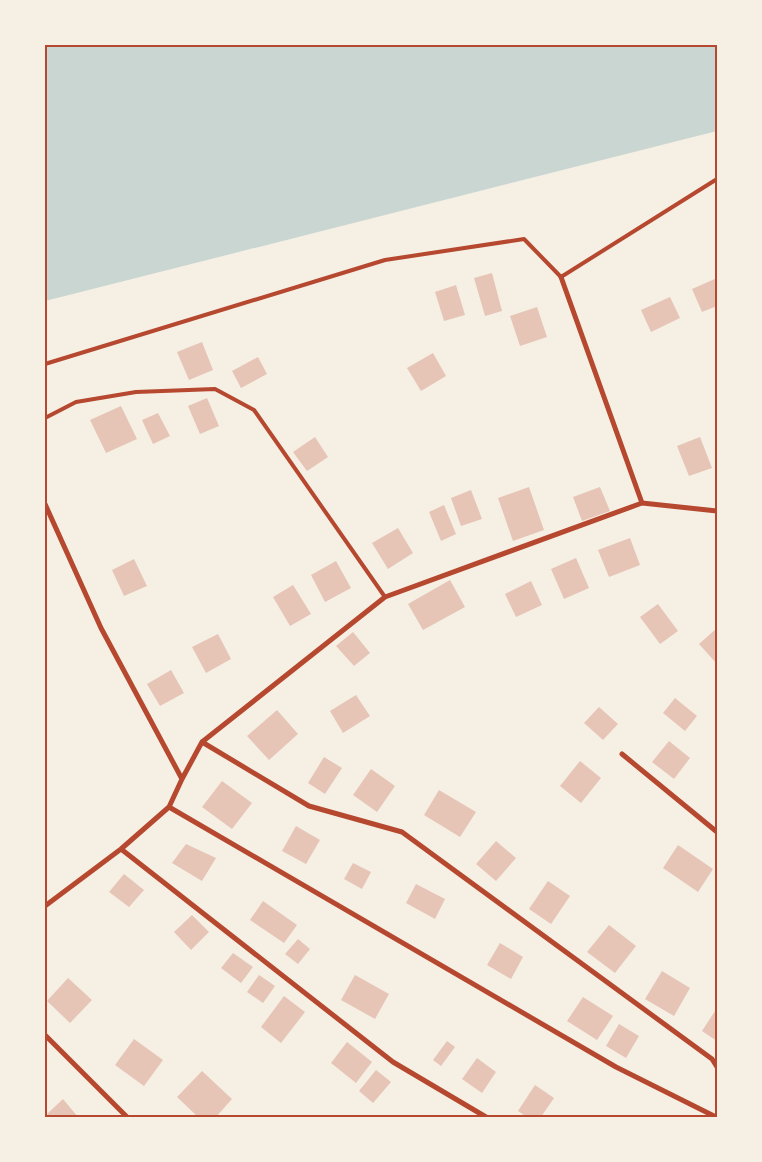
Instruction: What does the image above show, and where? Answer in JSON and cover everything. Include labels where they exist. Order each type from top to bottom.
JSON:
[{"type":"street","points":[[561,277],[642,503]]},
{"type":"street","points":[[45,906],[121,849],[169,807],[202,742],[386,597],[642,503],[717,511]]},
{"type":"street","points":[[45,504],[101,628],[182,779]]},
{"type":"street","points":[[202,742],[309,806],[402,832],[712,1059],[717,1067]]},
{"type":"street","points":[[622,754],[717,832]]},
{"type":"street","points":[[169,807],[616,1067],[716,1117]]},
{"type":"street","points":[[121,849],[393,1062],[486,1117]]},
{"type":"street","points":[[45,1035],[127,1117]]},
{"type":"lane","points":[[45,364],[386,260],[524,239],[561,277],[717,178]]},
{"type":"lane","points":[[45,418],[76,402],[136,392],[215,389],[254,410],[386,597]]},
{"type":"shaded area","points":[[45,45],[717,45],[717,131],[45,301]]},
{"type":"building","points":[[492,273],[502,311],[485,316],[474,278]]},
{"type":"building","points":[[717,278],[717,306],[702,312],[692,289]]},
{"type":"building","points":[[456,285],[465,315],[444,321],[435,292]]},
{"type":"building","points":[[670,297],[680,318],[651,332],[641,310]]},
{"type":"building","points":[[537,307],[547,337],[520,346],[510,316]]},
{"type":"building","points":[[202,342],[213,370],[189,380],[177,352]]},
{"type":"building","points":[[433,353],[446,376],[421,391],[407,368]]},
{"type":"building","points":[[258,357],[267,374],[241,388],[232,371]]},
{"type":"building","points":[[207,398],[219,426],[200,434],[188,406]]},
{"type":"building","points":[[121,406],[137,439],[106,453],[90,420]]},
{"type":"building","points":[[158,413],[170,436],[153,444],[142,420]]},
{"type":"building","points":[[315,437],[328,457],[307,471],[293,452]]},
{"type":"building","points":[[700,437],[712,468],[689,476],[677,446]]},
{"type":"building","points":[[529,487],[544,530],[513,541],[498,498]]},
{"type":"building","points":[[600,487],[610,511],[582,521],[573,497]]},
{"type":"building","points":[[471,490],[482,519],[461,526],[451,498]]},
{"type":"building","points":[[444,505],[456,534],[441,541],[429,512]]},
{"type":"building","points":[[398,528],[413,553],[388,569],[372,543]]},
{"type":"building","points":[[630,538],[640,565],[609,577],[598,550]]},
{"type":"building","points":[[576,558],[589,588],[564,599],[551,569]]},
{"type":"building","points":[[134,559],[147,586],[124,596],[112,570]]},
{"type":"building","points":[[336,561],[351,588],[325,602],[311,575]]},
{"type":"building","points":[[450,580],[465,607],[423,630],[408,604]]},
{"type":"building","points":[[531,581],[542,605],[516,617],[505,594]]},
{"type":"building","points":[[293,585],[311,614],[290,626],[273,597]]},
{"type":"building","points":[[658,604],[678,631],[660,644],[640,617]]},
{"type":"building","points":[[717,628],[717,664],[699,644]]},
{"type":"building","points":[[353,632],[370,653],[354,666],[336,646]]},
{"type":"building","points":[[218,634],[231,659],[206,673],[192,647]]},
{"type":"building","points":[[171,670],[184,693],[160,706],[147,684]]},
{"type":"building","points":[[356,695],[370,716],[343,733],[330,711]]},
{"type":"building","points":[[675,698],[697,716],[685,731],[663,713]]},
{"type":"building","points":[[599,707],[618,724],[603,740],[584,723]]},
{"type":"building","points":[[277,710],[298,734],[269,760],[247,736]]},
{"type":"building","points":[[669,741],[690,758],[674,779],[652,762]]},
{"type":"building","points":[[324,757],[342,768],[325,794],[308,783]]},
{"type":"building","points":[[580,761],[601,778],[581,803],[560,786]]},
{"type":"building","points":[[371,769],[395,786],[377,812],[353,795]]},
{"type":"building","points":[[222,781],[252,803],[232,829],[202,807]]},
{"type":"building","points":[[439,790],[476,812],[460,837],[424,815]]},
{"type":"building","points":[[296,826],[320,840],[306,864],[282,851]]},
{"type":"building","points":[[496,841],[516,858],[496,881],[476,864]]},
{"type":"building","points":[[186,844],[216,858],[202,881],[172,863]]},
{"type":"building","points":[[678,845],[713,869],[698,892],[663,868]]},
{"type":"building","points":[[353,863],[371,872],[362,889],[344,879]]},
{"type":"building","points":[[124,874],[144,890],[129,907],[109,892]]},
{"type":"building","points":[[548,881],[570,896],[551,924],[529,909]]},
{"type":"building","points":[[416,884],[445,899],[435,919],[406,903]]},
{"type":"building","points":[[263,901],[297,925],[284,943],[250,920]]},
{"type":"building","points":[[192,915],[209,932],[191,950],[174,932]]},
{"type":"building","points":[[609,925],[636,946],[615,973],[587,952]]},
{"type":"building","points":[[298,939],[310,949],[298,964],[285,954]]},
{"type":"building","points":[[500,943],[523,957],[511,979],[487,965]]},
{"type":"building","points":[[233,953],[253,967],[241,983],[221,968]]},
{"type":"building","points":[[662,971],[690,988],[674,1016],[645,999]]},
{"type":"building","points":[[259,975],[275,986],[263,1003],[247,992]]},
{"type":"building","points":[[355,975],[389,994],[375,1019],[341,1000]]},
{"type":"building","points":[[68,978],[92,1000],[70,1023],[47,1001]]},
{"type":"building","points":[[284,996],[305,1012],[281,1043],[261,1027]]},
{"type":"building","points":[[583,997],[613,1016],[597,1040],[567,1021]]},
{"type":"building","points":[[715,1011],[717,1013],[717,1041],[702,1031]]},
{"type":"building","points":[[619,1024],[639,1036],[626,1058],[606,1046]]},
{"type":"building","points":[[134,1039],[163,1060],[144,1086],[115,1065]]},
{"type":"building","points":[[447,1041],[455,1047],[441,1066],[433,1060]]},
{"type":"building","points":[[347,1042],[372,1062],[356,1083],[331,1063]]},
{"type":"building","points":[[477,1058],[496,1072],[482,1093],[462,1079]]},
{"type":"building","points":[[376,1070],[391,1082],[373,1103],[359,1091]]},
{"type":"building","points":[[202,1071],[232,1099],[216,1117],[198,1117],[177,1097]]},
{"type":"building","points":[[535,1085],[554,1098],[541,1117],[527,1117],[518,1111]]},
{"type":"building","points":[[63,1099],[78,1117],[50,1117],[47,1114]]}]
